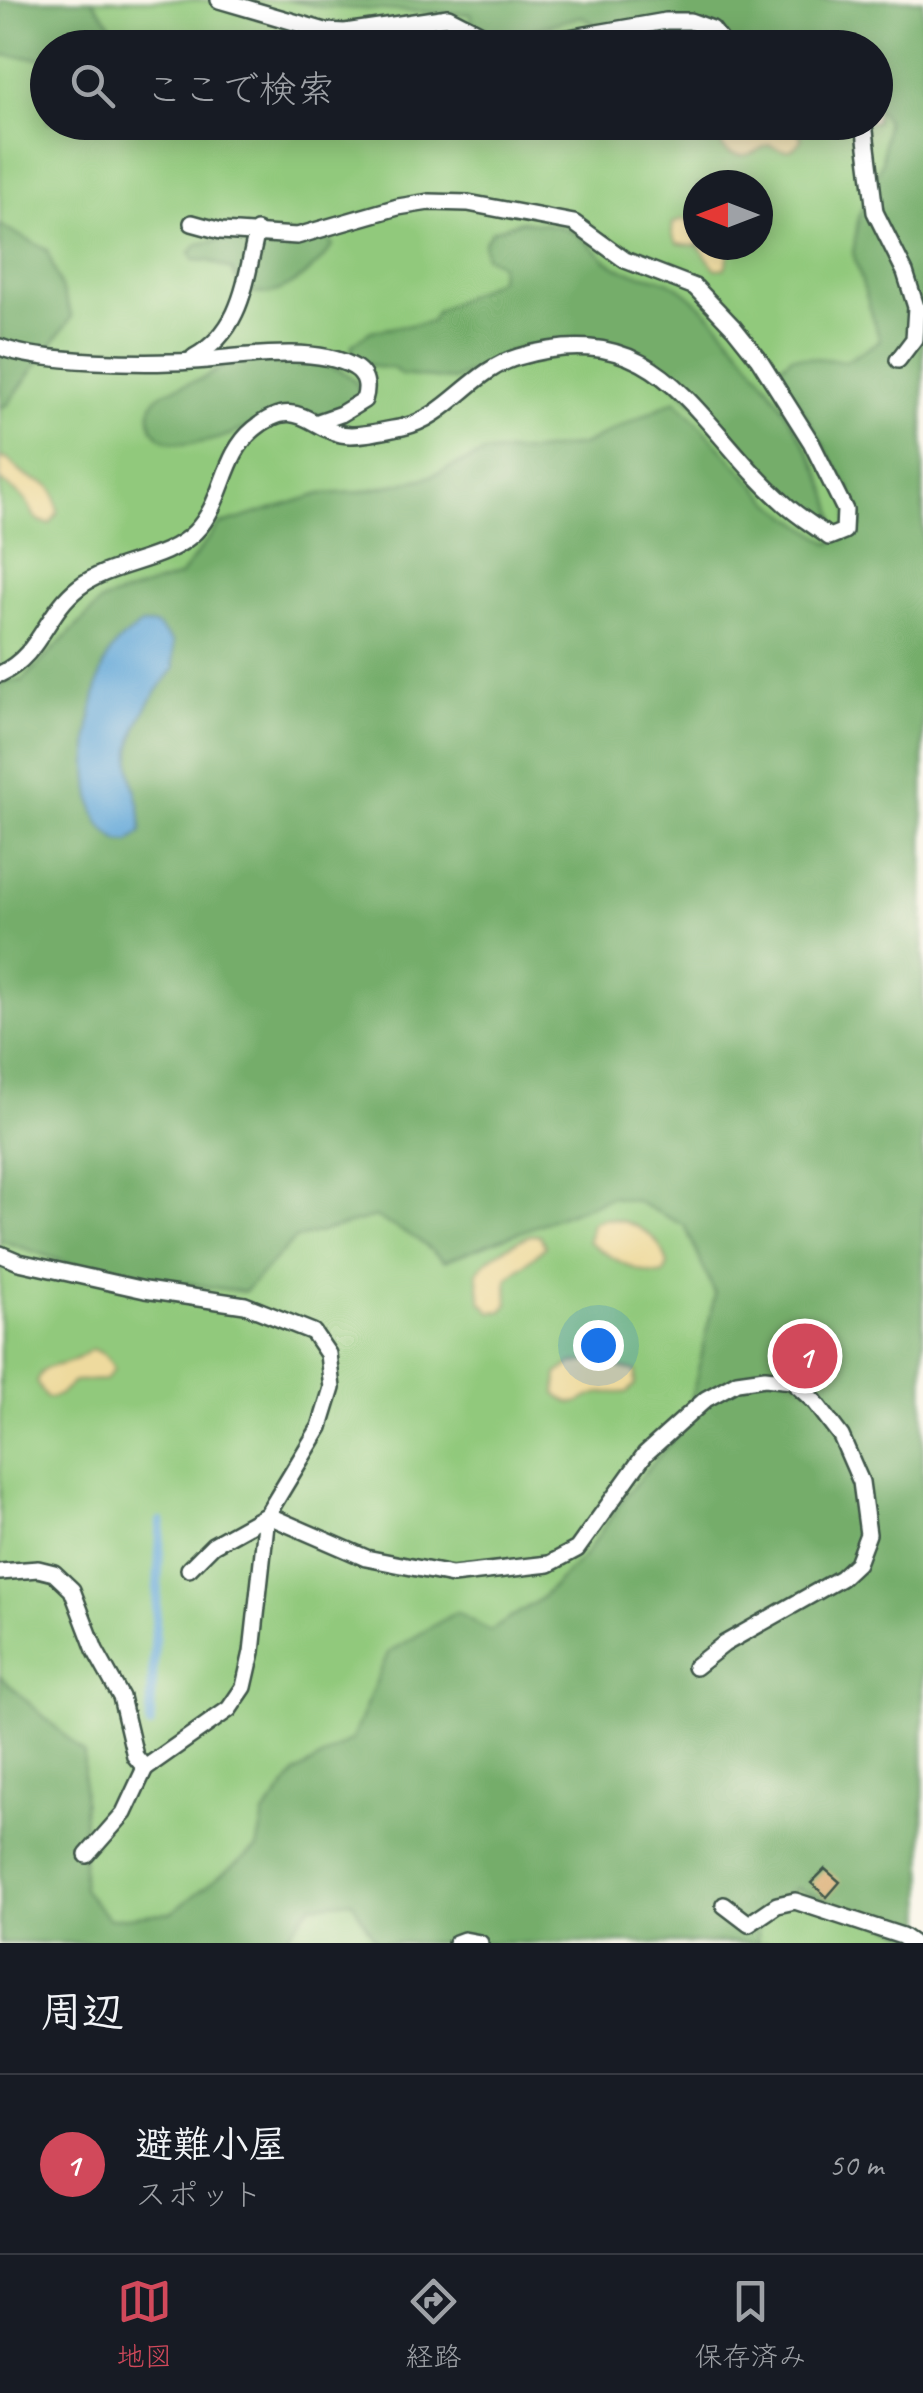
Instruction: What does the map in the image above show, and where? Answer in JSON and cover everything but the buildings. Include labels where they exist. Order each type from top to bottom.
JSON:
[{"type":"lane","points":[[218,0],[322,30]]},
{"type":"lane","points":[[359,30],[448,17],[473,30]]},
{"type":"lane","points":[[614,30],[666,21],[690,21],[713,30]]},
{"type":"lane","points":[[866,140],[875,212],[906,272],[916,307],[914,339],[898,360]]},
{"type":"lane","points":[[0,674],[30,654],[47,621],[78,588],[125,565],[171,550],[193,534],[218,501],[236,448],[272,417],[307,416],[350,435],[408,426],[430,416],[483,372],[513,358],[556,347],[598,346],[644,363],[669,379],[786,505],[829,536],[844,530],[845,510],[812,442],[734,328],[694,287],[625,260],[574,224],[468,202],[398,206],[297,236],[221,231],[192,223]]},
{"type":"lane","points":[[186,361],[208,349],[234,320],[257,231]]},
{"type":"lane","points":[[0,347],[56,358],[186,361],[290,353],[353,366],[363,374],[368,387],[364,400],[342,414],[318,422]]},
{"type":"lane","points":[[0,1254],[18,1262],[145,1290],[246,1305],[313,1332],[328,1354],[332,1388],[320,1427],[268,1515],[244,1688],[230,1709],[145,1768],[124,1814],[87,1855]]},
{"type":"lane","points":[[268,1515],[366,1558],[452,1576],[549,1564],[577,1548],[645,1454],[706,1399],[737,1382],[765,1378],[792,1381],[815,1402],[841,1436],[861,1482],[868,1534],[857,1563],[841,1578],[724,1644],[695,1667]]},
{"type":"lane","points":[[188,1570],[213,1545],[268,1515]]},
{"type":"lane","points":[[0,1572],[38,1570],[54,1574],[72,1590],[96,1650],[121,1697],[135,1756],[145,1768]]},
{"type":"lane","points":[[724,1904],[749,1924],[777,1905],[795,1900],[902,1936],[912,1943]]},
{"type":"lane","points":[[456,1943],[480,1943]]},
{"type":"green space","points":[[0,0],[923,0],[923,1943],[0,1943]]},
{"type":"green space","points":[[0,0],[92,0],[110,23],[111,30],[30,30],[30,58],[0,55]]},
{"type":"green space","points":[[286,0],[923,0],[923,1940],[796,1888],[759,1914],[757,1943],[377,1943],[352,1901],[312,1905],[280,1943],[0,1943],[0,1676],[84,1753],[83,1889],[109,1919],[172,1912],[257,1848],[264,1815],[295,1774],[352,1739],[388,1653],[456,1612],[490,1631],[540,1599],[585,1555],[625,1496],[686,1424],[715,1294],[685,1226],[635,1201],[611,1197],[444,1261],[417,1239],[375,1217],[295,1239],[244,1292],[82,1268],[0,1240],[0,681],[22,681],[102,601],[180,576],[219,525],[320,494],[358,492],[426,478],[485,453],[582,445],[676,400],[773,504],[830,544],[847,529],[850,490],[778,368],[792,356],[846,361],[880,341],[853,253],[859,215],[882,162],[884,140],[893,140],[893,30],[603,30],[581,16],[534,30],[472,30],[471,14],[322,7]]},
{"type":"green space","points":[[521,221],[573,232],[615,266],[673,284],[721,326],[798,431],[830,500],[835,527],[830,532],[799,510],[654,363],[593,338],[516,350],[454,380],[401,375],[393,368],[376,367],[351,356],[352,345],[371,331],[430,322],[437,311],[499,279],[500,264],[485,256],[484,242],[492,231]]},
{"type":"green space","points":[[0,225],[47,250],[72,317],[8,404],[0,408]]},
{"type":"green space","points":[[243,235],[325,235],[333,245],[298,280],[283,289],[254,293],[242,285],[232,270],[209,261],[193,260],[190,252],[199,244]]},
{"type":"green space","points":[[297,358],[344,373],[361,393],[349,404],[327,414],[292,412],[196,443],[172,442],[153,429],[152,404],[164,392],[228,365]]},
{"type":"sand","points":[[800,140],[791,149],[769,145],[745,155],[731,154],[720,141]]},
{"type":"sand","points":[[683,219],[683,244],[677,243],[672,234],[673,223]]},
{"type":"sand","points":[[709,260],[727,260],[725,268],[716,269]]},
{"type":"sand","points":[[0,457],[28,477],[50,486],[58,513],[50,524],[38,520],[25,500],[0,480]]},
{"type":"sand","points":[[604,1218],[625,1222],[652,1237],[668,1265],[664,1273],[636,1269],[588,1241],[592,1223]]},
{"type":"sand","points":[[530,1235],[540,1235],[545,1247],[507,1279],[508,1304],[502,1311],[491,1312],[481,1302],[477,1272],[494,1255]]},
{"type":"sand","points":[[92,1349],[106,1356],[114,1369],[106,1380],[75,1381],[59,1395],[46,1398],[36,1382],[42,1372]]},
{"type":"sand","points":[[588,1361],[636,1371],[635,1385],[628,1392],[595,1394],[575,1403],[556,1394],[557,1374],[573,1363]]},
{"type":"water","points":[[141,625],[156,625],[173,642],[174,669],[149,703],[133,741],[131,769],[141,832],[130,842],[118,841],[107,831],[94,808],[89,737],[104,666],[115,646]]},
{"type":"waterway","points":[[150,1725],[161,1522]]},
{"type":"place","name":"避難小屋","points":[[805,1356]]}]
